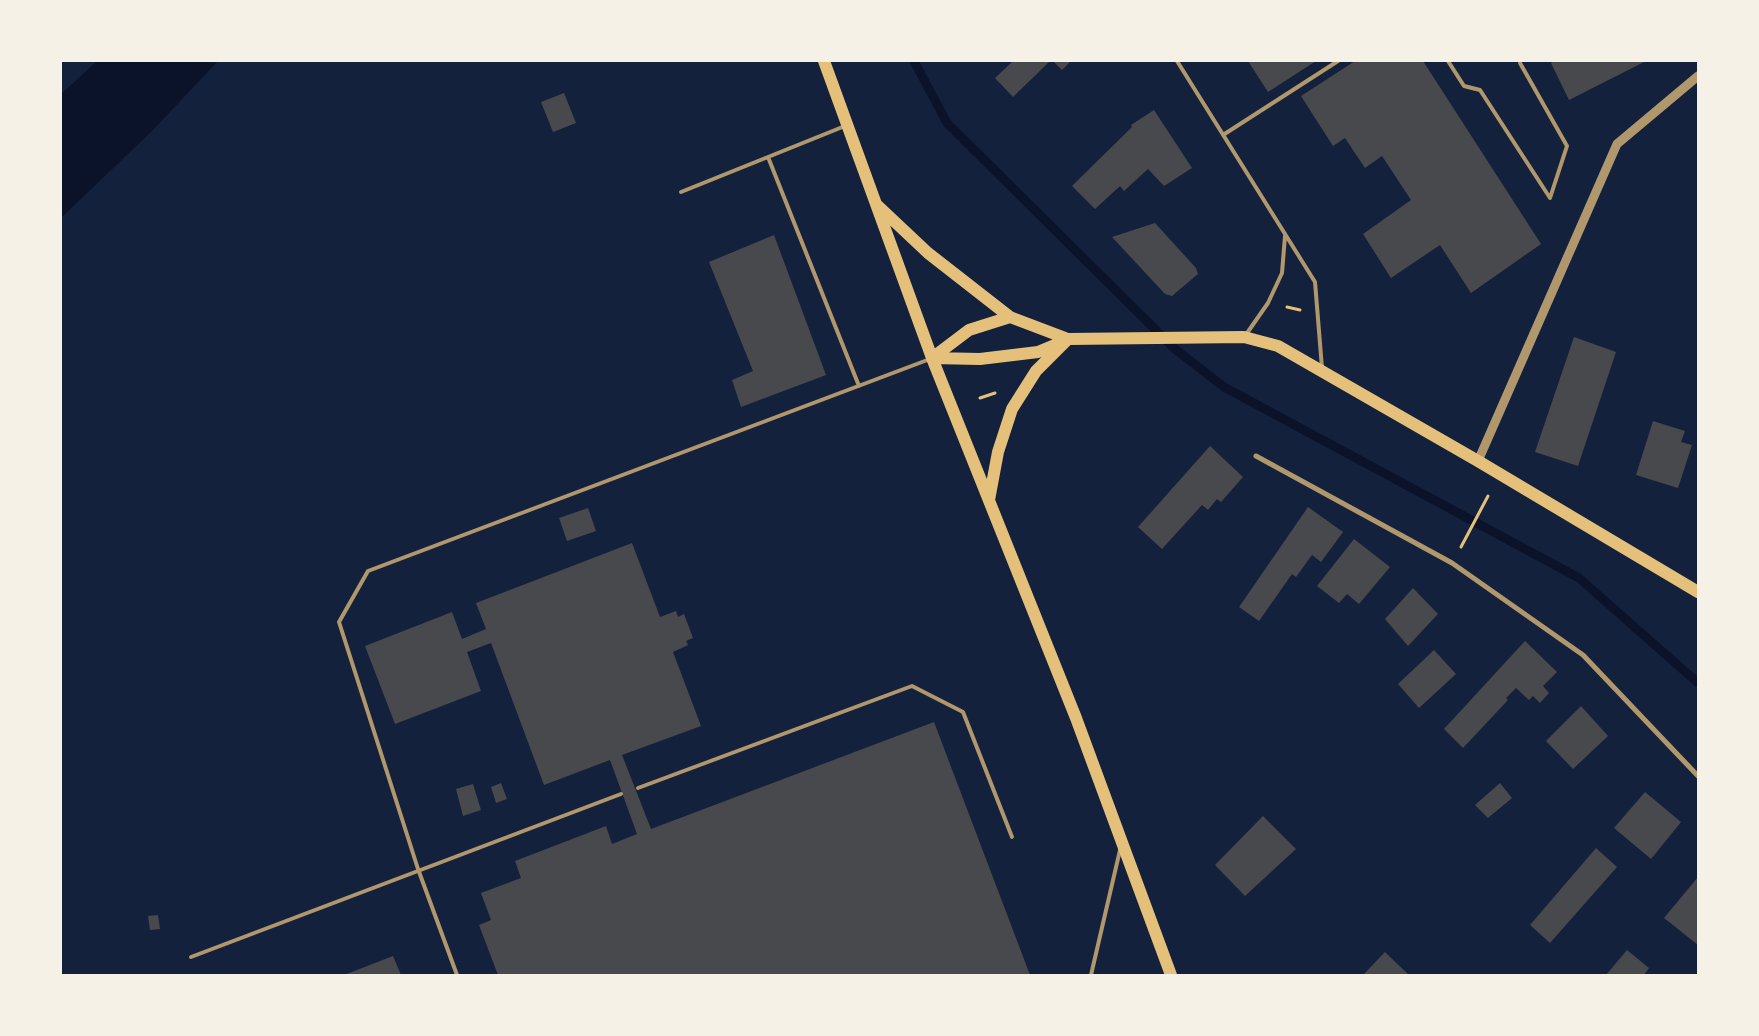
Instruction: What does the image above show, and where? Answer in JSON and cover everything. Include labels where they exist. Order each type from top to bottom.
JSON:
[{"type":"main road","points":[[824,61],[932,358],[1076,718],[1171,975]]},
{"type":"main road","points":[[876,203],[928,253],[1010,317],[1068,339],[1244,337],[1278,346],[1478,460],[1698,592]]},
{"type":"main road","points":[[932,358],[969,330],[1010,317]]},
{"type":"main road","points":[[932,358],[980,359],[1038,352],[1068,339]]},
{"type":"main road","points":[[989,500],[998,452],[1012,409],[1036,371],[1068,339]]},
{"type":"street","points":[[1478,460],[1617,144],[1698,76]]},
{"type":"street","points":[[1256,456],[1452,563],[1583,655],[1698,776]]},
{"type":"lane","points":[[1177,61],[1315,282],[1322,371]]},
{"type":"lane","points":[[1223,135],[1338,61]]},
{"type":"lane","points":[[1448,61],[1464,86],[1480,90],[1550,198],[1567,146],[1520,63]]},
{"type":"lane","points":[[681,192],[847,125]]},
{"type":"lane","points":[[768,157],[859,386]]},
{"type":"lane","points":[[1244,337],[1268,303],[1282,273],[1285,236]]},
{"type":"lane","points":[[456,975],[418,869],[339,622],[368,572],[932,358]]},
{"type":"lane","points":[[638,788],[912,686],[963,712],[1012,838]]},
{"type":"lane","points":[[192,957],[418,869],[621,794]]},
{"type":"lane","points":[[1091,975],[1122,843]]},
{"type":"path","points":[[1287,307],[1301,310]]},
{"type":"path","points":[[980,398],[994,392],[1002,397]]},
{"type":"path","points":[[1457,554],[1488,496]]},
{"type":"water","points":[[97,61],[218,61],[153,130],[61,218],[61,94]]},
{"type":"building","points":[[1013,61],[1050,61],[1013,97],[995,78]]},
{"type":"building","points":[[1053,61],[1071,61],[1062,70]]},
{"type":"building","points":[[1248,61],[1316,61],[1268,92]]},
{"type":"building","points":[[1355,61],[1423,61],[1541,244],[1471,293],[1440,245],[1391,278],[1363,234],[1411,200],[1382,156],[1365,168],[1345,138],[1333,146],[1301,96]]},
{"type":"building","points":[[1554,61],[1646,61],[1569,100],[1551,63]]},
{"type":"building","points":[[564,93],[576,123],[553,132],[541,102]]},
{"type":"building","points":[[1154,110],[1192,168],[1164,186],[1148,169],[1124,191],[1120,186],[1095,209],[1072,186],[1132,127],[1131,125]]},
{"type":"building","points":[[1155,223],[1196,268],[1198,274],[1172,296],[1165,294],[1112,237]]},
{"type":"building","points":[[774,235],[826,375],[741,407],[732,380],[753,371],[709,262]]},
{"type":"building","points":[[1574,337],[1616,352],[1578,466],[1535,452]]},
{"type":"building","points":[[1653,421],[1685,431],[1681,442],[1692,445],[1678,488],[1636,475]]},
{"type":"building","points":[[1210,446],[1243,477],[1221,502],[1217,499],[1208,510],[1202,505],[1162,549],[1138,527]]},
{"type":"building","points":[[1308,507],[1343,532],[1321,562],[1312,555],[1296,577],[1292,574],[1259,621],[1239,607]]},
{"type":"building","points":[[588,508],[596,531],[567,541],[559,518]]},
{"type":"building","points":[[1354,539],[1390,567],[1359,604],[1347,594],[1339,603],[1317,586]]},
{"type":"building","points":[[632,543],[660,617],[676,611],[678,617],[684,614],[693,638],[686,641],[688,645],[673,652],[701,726],[622,755],[651,829],[934,722],[1030,975],[498,975],[479,925],[491,920],[481,893],[521,878],[515,861],[606,826],[612,844],[637,834],[610,760],[544,785],[491,643],[467,652],[481,691],[395,724],[365,646],[452,612],[462,639],[486,629],[476,603]]},
{"type":"building","points":[[1413,588],[1438,614],[1408,646],[1385,619]]},
{"type":"building","points":[[1525,641],[1557,672],[1543,686],[1549,693],[1540,703],[1533,696],[1529,700],[1516,688],[1506,698],[1508,700],[1463,748],[1444,729]]},
{"type":"building","points":[[1434,650],[1456,674],[1419,708],[1398,684]]},
{"type":"building","points":[[1581,706],[1608,736],[1573,769],[1546,741]]},
{"type":"building","points":[[501,783],[507,799],[496,803],[491,787]]},
{"type":"building","points":[[1500,783],[1512,798],[1488,818],[1475,805]]},
{"type":"building","points":[[473,784],[481,810],[463,816],[456,789]]},
{"type":"building","points":[[1645,792],[1681,822],[1651,859],[1614,828]]},
{"type":"building","points":[[1263,816],[1296,849],[1245,896],[1215,865]]},
{"type":"building","points":[[1596,848],[1617,867],[1550,943],[1530,925]]},
{"type":"building","points":[[1698,877],[1698,945],[1664,918]]},
{"type":"building","points":[[158,915],[160,929],[150,930],[148,916]]},
{"type":"building","points":[[1627,950],[1649,968],[1644,975],[1606,975]]},
{"type":"building","points":[[1385,952],[1409,975],[1363,975]]},
{"type":"building","points":[[393,956],[401,975],[344,975]]},
{"type":"waterway","points":[[914,61],[947,123],[1175,349],[1224,387],[1579,578],[1698,683]]}]
